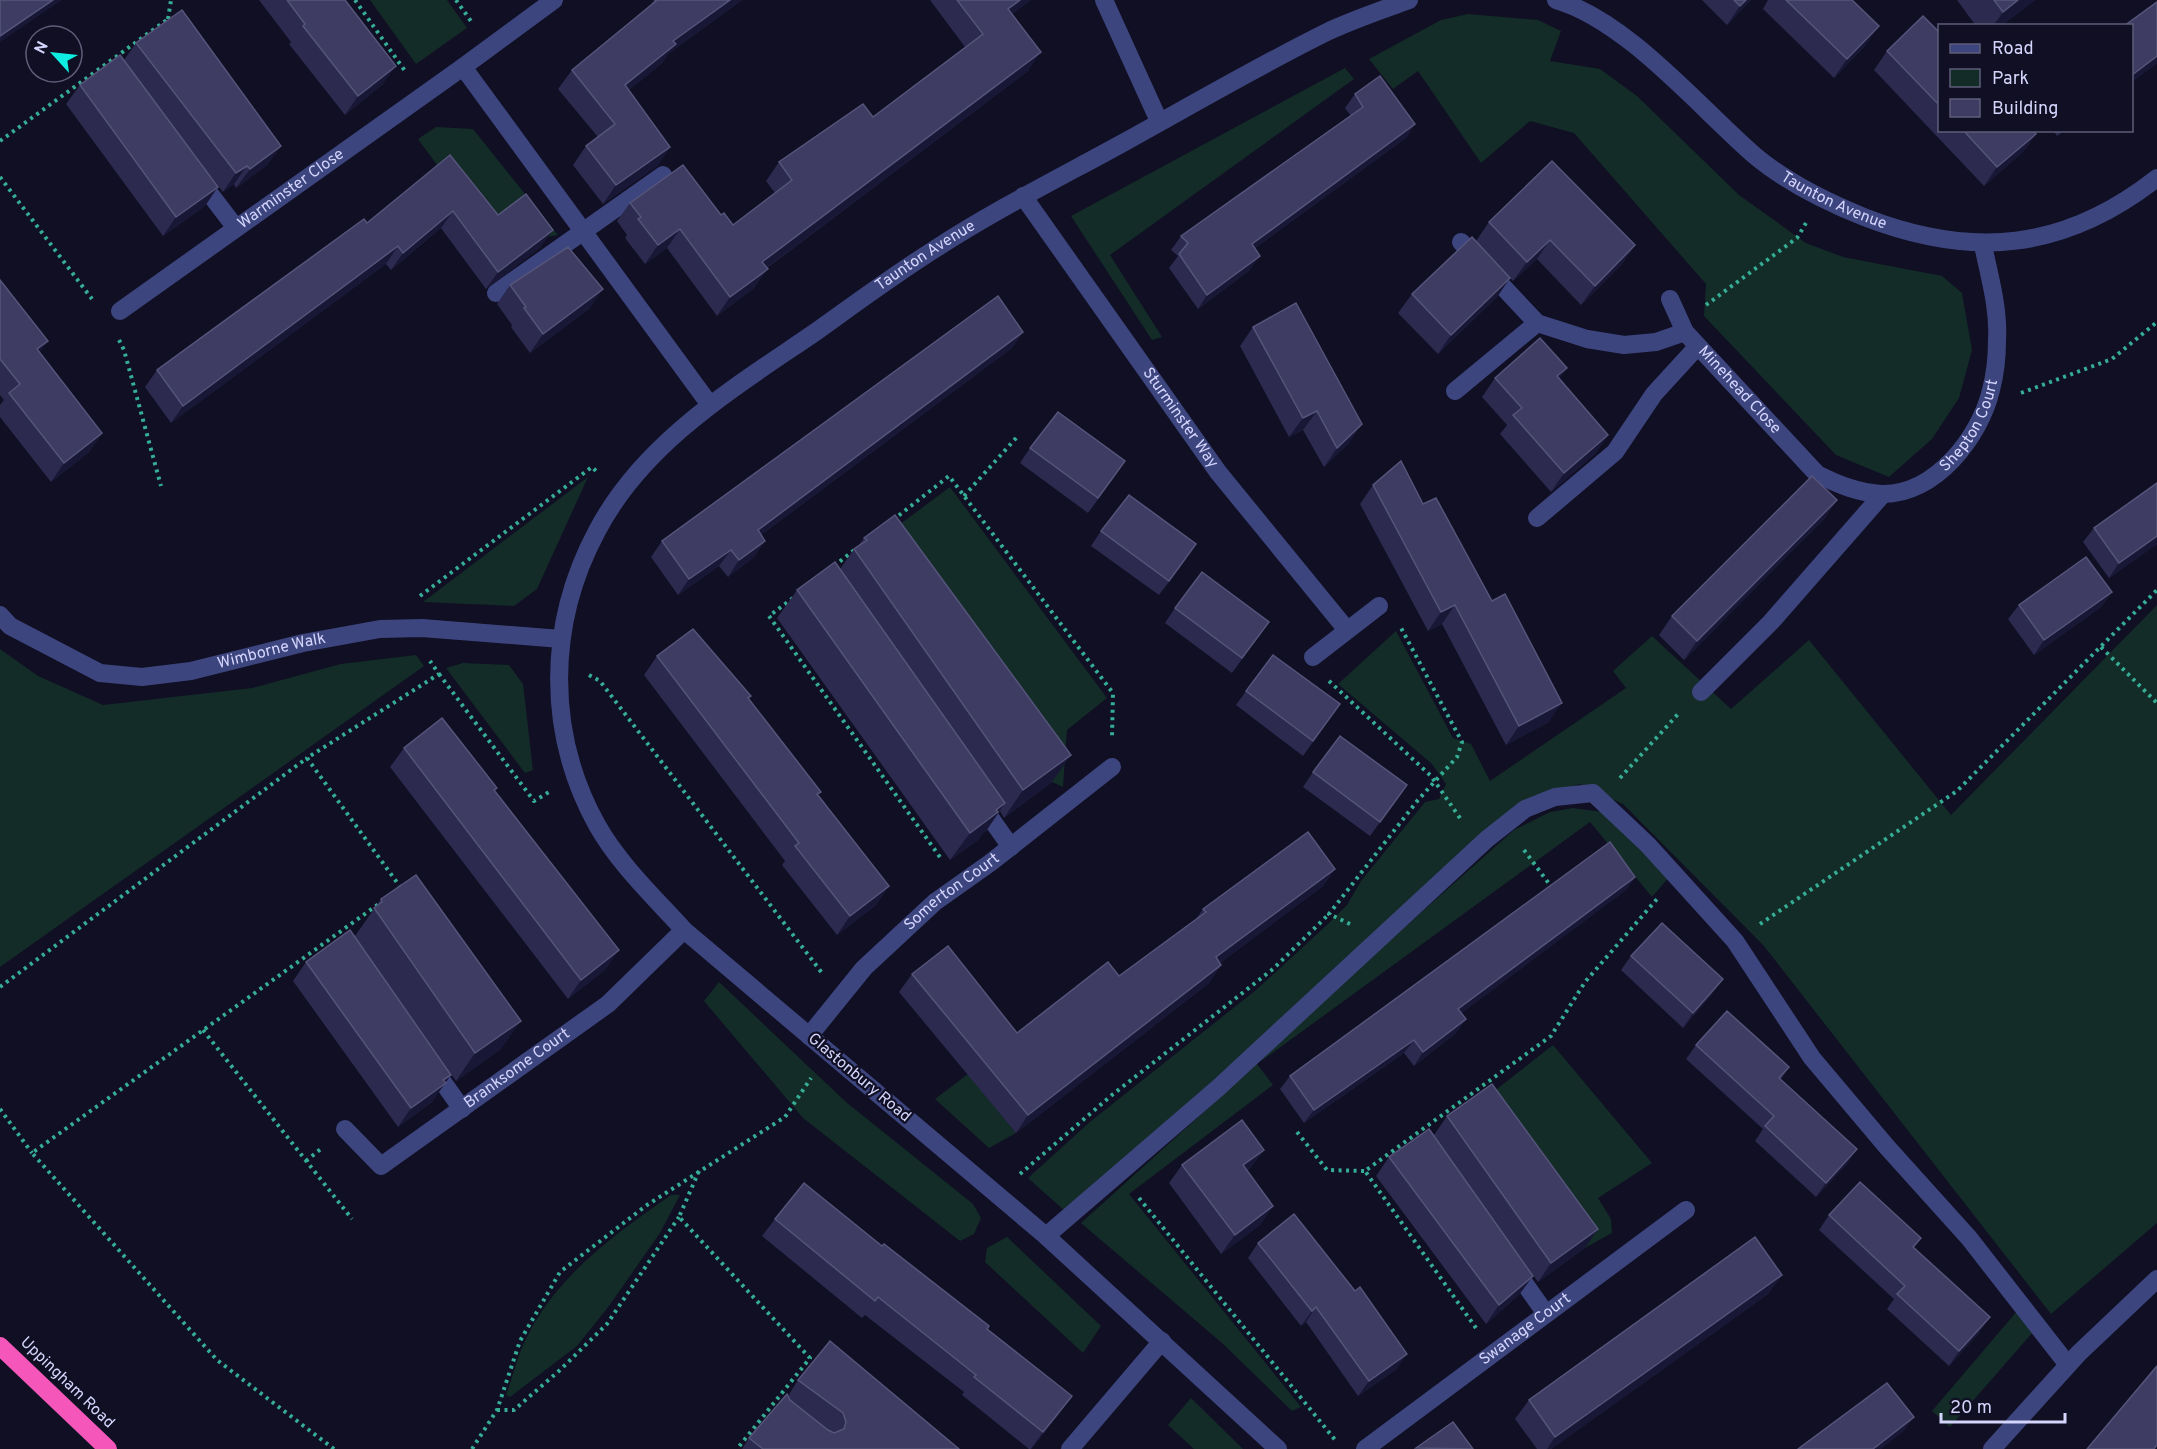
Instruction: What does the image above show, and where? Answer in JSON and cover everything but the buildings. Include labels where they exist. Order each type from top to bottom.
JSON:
[{"type":"highway","name":"Uppingham Road","points":[[0,1346],[108,1449]]},
{"type":"street","name":"Warminster Close","points":[[114,316],[554,0]]},
{"type":"street","points":[[1104,0],[1159,121]]},
{"type":"street","name":"Taunton Avenue","points":[[561,639],[572,591],[592,541],[626,485],[668,442],[710,405],[934,249],[1023,196],[1331,30],[1409,0]]},
{"type":"street","name":"Taunton Avenue","points":[[1556,0],[1578,3],[1607,23],[1755,155],[1790,182],[1895,229],[1936,239],[1983,244],[2045,236],[2097,217],[2157,178]]},
{"type":"street","points":[[463,67],[710,405]]},
{"type":"street","points":[[187,164],[236,228]]},
{"type":"street","points":[[496,293],[663,175]]},
{"type":"street","name":"Sturminster Way","points":[[1023,196],[1218,472],[1347,630]]},
{"type":"street","points":[[1461,242],[1537,323],[1587,339],[1624,345],[1656,342],[1683,327]]},
{"type":"street","name":"Shepton Court","points":[[1817,474],[1842,487],[1883,494],[1912,487],[1944,469],[1974,431],[1988,398],[1998,339],[1996,308],[1983,244]]},
{"type":"street","name":"Minehead Close","points":[[1670,299],[1683,327],[1697,346],[1817,474]]},
{"type":"street","points":[[1455,391],[1537,323]]},
{"type":"street","points":[[1537,518],[1615,452],[1654,394],[1697,346]]},
{"type":"street","points":[[1701,692],[1771,622],[1883,494]]},
{"type":"street","points":[[1313,657],[1379,606]]},
{"type":"street","name":"Wimborne Walk","points":[[0,615],[10,626],[100,673],[142,677],[191,671],[314,640],[380,629],[409,628],[561,639]]},
{"type":"street","name":"Glastonbury Road","points":[[561,639],[557,682],[563,726],[576,775],[598,827],[642,886],[684,930],[1046,1236],[1278,1449]]},
{"type":"street","name":"Somerton Court","points":[[809,1036],[864,968],[935,902],[1011,847],[1112,767]]},
{"type":"street","points":[[970,789],[1011,847]]},
{"type":"street","points":[[1046,1236],[1218,1088],[1479,846],[1525,809],[1555,797],[1593,793],[1648,845],[1735,941],[1812,1058],[1887,1147],[1969,1238],[2068,1365]]},
{"type":"street","name":"Branksome Court","points":[[345,1129],[381,1166],[608,1004],[684,930]]},
{"type":"street","points":[[421,1051],[462,1109]]},
{"type":"street","name":"Swanage Court","points":[[1365,1449],[1686,1210]]},
{"type":"street","points":[[1499,1248],[1546,1314]]},
{"type":"street","points":[[1992,1449],[2068,1365],[2157,1279]]},
{"type":"street","points":[[1070,1449],[1162,1341]]},
{"type":"path","points":[[0,141],[168,19],[171,0]]},
{"type":"path","points":[[355,0],[422,97]]},
{"type":"path","points":[[168,19],[176,28]]},
{"type":"path","points":[[0,177],[114,316],[161,486]]},
{"type":"path","points":[[1683,327],[1797,238],[1823,198]]},
{"type":"path","points":[[1988,398],[2029,392],[2112,359],[2157,322]]},
{"type":"path","points":[[964,496],[1017,437]]},
{"type":"path","points":[[576,775],[534,801],[439,674],[409,628],[409,603],[592,467],[620,495]]},
{"type":"path","points":[[885,526],[949,477],[1113,693],[1112,767]]},
{"type":"path","points":[[829,569],[866,541]]},
{"type":"path","points":[[1735,941],[1957,791],[2157,590]]},
{"type":"path","points":[[794,596],[769,616],[959,885]]},
{"type":"path","points":[[996,1195],[1112,1095],[1273,969],[1329,914],[1435,781],[1457,757],[1462,742],[1397,620]]},
{"type":"path","points":[[2101,647],[2157,703]]},
{"type":"path","points":[[559,659],[600,681],[840,997]]},
{"type":"path","points":[[1334,672],[1326,678],[1435,781],[1479,846]]},
{"type":"path","points":[[0,987],[307,758],[439,674]]},
{"type":"path","points":[[1593,793],[1618,779],[1701,692]]},
{"type":"path","points":[[307,758],[407,897]]},
{"type":"path","points":[[1505,825],[1553,890]]},
{"type":"path","points":[[1297,1132],[1327,1170],[1365,1171],[1551,1036],[1585,982],[1676,876]]},
{"type":"path","points":[[391,894],[401,888]]},
{"type":"path","points":[[32,1154],[382,901]]},
{"type":"path","points":[[1329,914],[1380,938]]},
{"type":"path","points":[[203,1030],[352,1219]]},
{"type":"path","points":[[472,1449],[497,1410],[520,1341],[560,1272],[647,1205],[785,1117],[828,1052]]},
{"type":"path","points":[[0,1109],[32,1154],[217,1360],[334,1449]]},
{"type":"path","points":[[1419,1131],[1423,1137]]},
{"type":"path","points":[[497,1410],[514,1410],[560,1370],[607,1324],[679,1217],[699,1170]]},
{"type":"path","points":[[1365,1171],[1494,1353]]},
{"type":"path","points":[[1119,1174],[1342,1449]]},
{"type":"path","points":[[679,1217],[819,1366]]},
{"type":"path","points":[[737,1449],[810,1358]]},
{"type":"green space","points":[[370,0],[447,0],[467,28],[416,64]]},
{"type":"green space","points":[[1468,14],[1538,20],[1561,31],[1550,61],[1600,69],[1637,96],[1739,195],[1806,243],[1843,257],[1942,276],[1962,293],[1972,350],[1959,398],[1932,439],[1889,477],[1836,455],[1704,316],[1706,284],[1574,133],[1530,121],[1481,163],[1418,71],[1393,89],[1369,59],[1441,20]]},
{"type":"green space","points":[[1345,68],[1354,79],[1110,255],[1162,337],[1152,340],[1071,216]]},
{"type":"green space","points":[[436,127],[473,129],[558,235],[535,239],[486,232],[418,139]]},
{"type":"green space","points":[[588,477],[537,589],[514,606],[423,602]]},
{"type":"green space","points":[[950,487],[1107,698],[1067,730],[1063,787],[1052,782],[876,542]]},
{"type":"green space","points":[[2157,605],[2157,1223],[2051,1314],[1764,946],[1623,804],[1580,784],[1538,796],[1065,1211],[1028,1178],[1091,1121],[1256,990],[1328,924],[1347,905],[1361,881],[1425,802],[1439,799],[1446,784],[1432,764],[1338,684],[1396,631],[1453,738],[1471,744],[1490,781],[1626,688],[1613,671],[1652,636],[1731,709],[1809,640],[1951,815]]},
{"type":"green space","points":[[0,649],[38,676],[103,705],[252,688],[341,664],[416,655],[424,666],[0,967]]},
{"type":"green space","points":[[463,663],[509,665],[523,684],[533,770],[525,773],[446,668]]},
{"type":"green space","points":[[1573,808],[1610,813],[1671,875],[1652,897],[1590,822],[1260,1062],[1280,1038],[1514,830],[1550,812]]},
{"type":"green space","points":[[719,982],[846,1102],[973,1204],[981,1218],[974,1234],[960,1241],[803,1118],[704,1001]]},
{"type":"green space","points":[[1553,1045],[1652,1163],[1598,1198],[1611,1219],[1612,1233],[1585,1248],[1479,1103]]},
{"type":"green space","points":[[1257,1064],[1273,1085],[1129,1194],[1301,1407],[1292,1411],[1222,1343],[1081,1223]]},
{"type":"green space","points":[[968,1074],[1016,1133],[989,1148],[935,1099]]},
{"type":"green space","points":[[671,1195],[680,1195],[660,1233],[609,1306],[577,1346],[510,1397],[506,1395],[523,1346],[553,1295],[608,1241]]},
{"type":"green space","points":[[1007,1237],[1101,1326],[1083,1353],[985,1262],[987,1248]]},
{"type":"green space","points":[[2018,1310],[2033,1332],[1950,1427],[1932,1411]]},
{"type":"green space","points":[[1191,1398],[1243,1449],[1194,1449],[1168,1425]]}]
